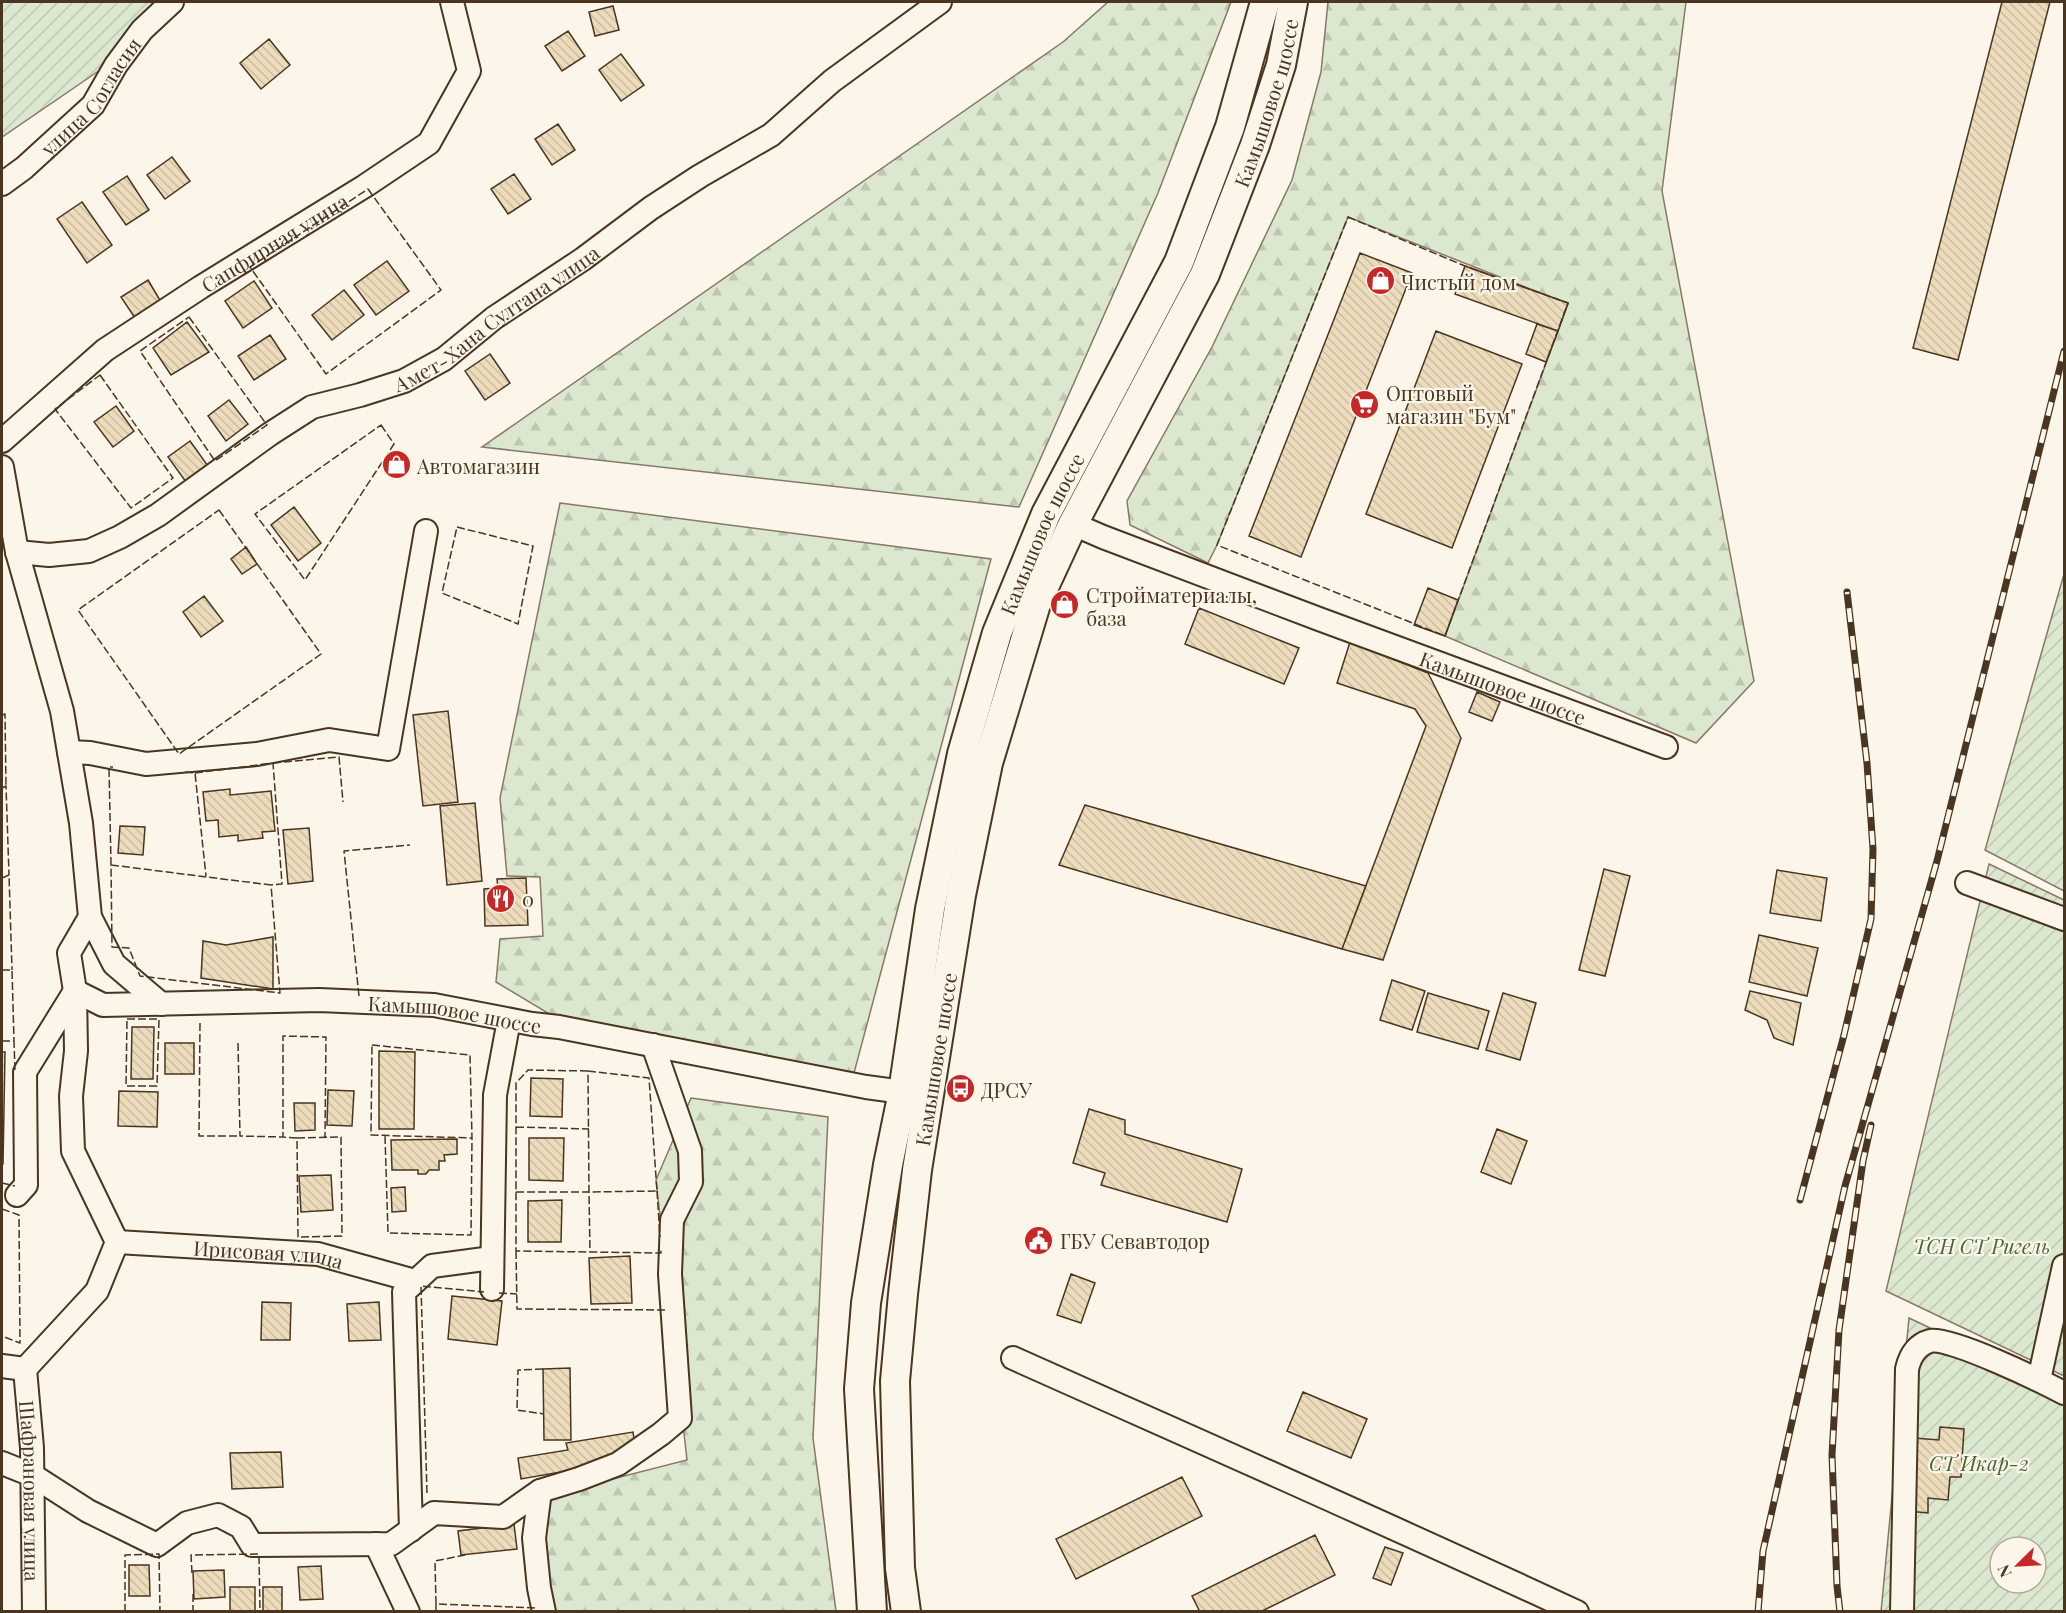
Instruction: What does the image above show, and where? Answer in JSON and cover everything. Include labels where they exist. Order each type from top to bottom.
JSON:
[{"type":"main road","name":"Камышовое шоссе","points":[[872,1611],[859,1389],[866,1303],[888,1165],[903,1092],[932,898],[962,754],[997,633],[1046,514],[1179,262],[1230,127],[1265,2]]},
{"type":"main road","name":"Камышовое шоссе","points":[[906,1611],[900,1568],[895,1381],[899,1338],[917,1170],[961,895],[988,763],[1036,604],[1073,524],[1205,274],[1258,135],[1281,64],[1293,2]]},
{"type":"main road","points":[[900,1568],[911,1587],[918,1611]]},
{"type":"street","name":"улица Согласия","points":[[3,185],[93,105],[116,65],[142,30],[172,2]]},
{"type":"street","name":"Сапфирная улица","points":[[2,441],[105,350],[429,143],[469,71],[452,2]]},
{"type":"street","name":"Амет-Хана Султана улица","points":[[17,552],[50,555],[89,551],[120,537],[158,515],[270,434],[312,407],[404,381],[444,359],[494,318],[583,259],[651,208],[700,176],[771,135],[832,81],[924,11],[940,2]]},
{"type":"street","points":[[2,467],[17,552],[62,711],[81,823],[90,917],[114,964],[161,1004]]},
{"type":"street","name":"Камышовое шоссе","points":[[1073,524],[1319,619],[1666,747]]},
{"type":"street","points":[[69,752],[90,753],[146,764],[257,754],[329,740],[388,748],[426,531]]},
{"type":"street","points":[[1967,883],[2064,919]]},
{"type":"street","points":[[2,1366],[25,1369],[97,1291],[117,1242],[73,1151],[71,1096],[76,1051],[75,990],[69,953],[90,917]]},
{"type":"street","points":[[17,1195],[26,1185],[25,1072],[75,990]]},
{"type":"street","name":"Камышовое шоссе","points":[[75,990],[103,1005],[319,1000],[434,1005],[866,1087],[903,1092]]},
{"type":"street","points":[[492,1289],[495,1095],[509,1020]]},
{"type":"street","points":[[2,1462],[32,1475],[88,1511],[157,1545],[187,1523],[218,1515],[241,1527],[252,1545],[391,1544],[434,1514],[502,1517],[540,1491],[618,1464],[662,1434],[680,1418],[670,1274],[672,1220],[692,1182],[690,1151],[653,1046]]},
{"type":"street","name":"Ирисовая улица","points":[[117,1242],[318,1254],[415,1281]]},
{"type":"street","points":[[411,1530],[404,1292],[432,1266],[492,1258]]},
{"type":"street","points":[[2039,1380],[2064,1266]]},
{"type":"street","points":[[1902,1611],[1909,1359],[1921,1345],[1930,1341],[1949,1342],[2064,1393]]},
{"type":"street","points":[[1013,1358],[1577,1611]]},
{"type":"street","name":"Шафрановая улица","points":[[25,1369],[32,1475],[34,1611]]},
{"type":"street","points":[[540,1491],[534,1538],[539,1588],[544,1611]]},
{"type":"street","points":[[376,1544],[408,1611]]},
{"type":"green space","points":[[2,2],[185,2],[103,68],[2,137]]},
{"type":"green space","points":[[1108,2],[1231,2],[1158,193],[1019,507],[482,447],[1063,42]]},
{"type":"green space","points":[[1328,2],[1686,2],[1662,191],[1754,681],[1696,743],[1445,636],[1568,304],[1348,217],[1208,563],[1130,525],[1127,501],[1212,347],[1292,180],[1321,72]]},
{"type":"green space","points":[[560,503],[991,559],[854,1073],[556,1018],[496,982],[500,939],[543,936],[540,877],[507,876],[500,798]]},
{"type":"green space","points":[[2064,574],[2064,891],[1985,850]]},
{"type":"green space","name":"ТСН СТ Ригель","points":[[1989,864],[2064,900],[2064,1376],[1886,1291]]},
{"type":"green space","points":[[691,1098],[828,1117],[813,1438],[836,1611],[551,1611],[538,1498],[687,1460],[656,1180]]},
{"type":"green space","name":"СТ Икар-2","points":[[1909,1318],[2064,1391],[2064,1611],[1881,1612]]},
{"type":"building","points":[[2002,2],[2050,2],[1958,360],[1913,348]]},
{"type":"building","points":[[613,6],[619,30],[595,36],[589,12]]},
{"type":"building","points":[[568,31],[585,56],[562,71],[545,46]]},
{"type":"building","points":[[269,39],[290,65],[261,89],[240,63]]},
{"type":"building","points":[[621,54],[644,85],[621,101],[599,70]]},
{"type":"building","points":[[558,124],[575,150],[552,165],[535,139]]},
{"type":"building","points":[[172,157],[190,181],[165,199],[147,175]]},
{"type":"building","points":[[514,174],[531,199],[508,214],[491,189]]},
{"type":"building","points":[[127,176],[149,210],[126,225],[103,192]]},
{"type":"building","points":[[82,202],[112,245],[87,263],[57,219]]},
{"type":"building","points":[[1360,253],[1412,273],[1301,557],[1249,536]]},
{"type":"building","points":[[387,261],[409,291],[376,315],[354,285]]},
{"type":"building","points":[[1465,266],[1568,303],[1558,331],[1455,294]]},
{"type":"building","points":[[148,280],[161,302],[135,318],[121,297]]},
{"type":"building","points":[[254,281],[272,308],[243,328],[225,301]]},
{"type":"building","points":[[344,290],[364,315],[332,340],[312,315]]},
{"type":"building","points":[[187,322],[209,352],[171,375],[153,348]]},
{"type":"building","points":[[1537,324],[1558,331],[1546,362],[1526,354]]},
{"type":"building","points":[[1436,331],[1522,364],[1452,548],[1366,514]]},
{"type":"building","points":[[270,335],[286,359],[254,380],[238,356]]},
{"type":"building","points":[[490,354],[510,383],[485,400],[465,371]]},
{"type":"building","points":[[229,400],[248,424],[226,441],[208,416]]},
{"type":"building","points":[[116,406],[134,431],[113,447],[94,422]]},
{"type":"building","points":[[190,441],[208,466],[186,482],[168,457]]},
{"type":"building","points":[[294,507],[321,543],[298,561],[271,525]]},
{"type":"building","points":[[246,547],[257,564],[242,574],[231,559]]},
{"type":"building","points":[[1428,588],[1458,600],[1445,636],[1414,625]]},
{"type":"building","points":[[204,596],[223,621],[201,637],[183,612]]},
{"type":"building","points":[[1199,608],[1299,648],[1284,684],[1185,644]]},
{"type":"building","points":[[1350,642],[1428,673],[1461,738],[1383,960],[1342,949],[1426,726],[1415,709],[1337,683]]},
{"type":"building","points":[[1477,692],[1500,702],[1492,721],[1469,712]]},
{"type":"building","points":[[448,711],[458,802],[423,806],[413,715]]},
{"type":"building","points":[[230,789],[230,795],[271,791],[275,831],[262,832],[263,838],[238,841],[238,835],[219,837],[218,820],[206,821],[203,792]]},
{"type":"building","points":[[475,803],[482,881],[447,885],[440,806]]},
{"type":"building","points":[[1085,805],[1366,886],[1342,949],[1059,865]]},
{"type":"building","points":[[120,826],[145,827],[143,855],[118,853]]},
{"type":"building","points":[[309,828],[313,881],[288,884],[283,830]]},
{"type":"building","points":[[1604,869],[1630,876],[1605,976],[1579,970]]},
{"type":"building","points":[[1777,870],[1827,878],[1821,921],[1770,913]]},
{"type":"building","points":[[526,878],[528,925],[485,926],[484,889],[498,888],[497,879]]},
{"type":"building","points":[[1759,935],[1818,948],[1807,996],[1749,982]]},
{"type":"building","points":[[273,937],[273,989],[201,978],[203,941],[226,945]]},
{"type":"building","points":[[1392,980],[1425,991],[1412,1030],[1380,1020]]},
{"type":"building","points":[[1750,991],[1801,1003],[1793,1045],[1774,1038],[1767,1020],[1745,1010]]},
{"type":"building","points":[[1428,993],[1489,1011],[1478,1049],[1417,1032]]},
{"type":"building","points":[[1503,993],[1536,1003],[1520,1060],[1486,1050]]},
{"type":"building","points":[[132,1027],[154,1027],[153,1079],[131,1079]]},
{"type":"building","points":[[165,1043],[194,1043],[194,1074],[165,1074]]},
{"type":"building","points":[[379,1051],[415,1052],[414,1129],[379,1129]]},
{"type":"building","points":[[2,1052],[5,1052],[3,1164],[2,1164]]},
{"type":"building","points":[[531,1078],[563,1079],[562,1117],[530,1116]]},
{"type":"building","points":[[328,1090],[354,1091],[352,1126],[327,1125]]},
{"type":"building","points":[[119,1091],[158,1092],[157,1127],[118,1126]]},
{"type":"building","points":[[294,1103],[315,1103],[315,1130],[295,1131]]},
{"type":"building","points":[[1089,1109],[1125,1120],[1125,1134],[1242,1169],[1227,1222],[1101,1185],[1105,1173],[1073,1163]]},
{"type":"building","points":[[1497,1129],[1527,1141],[1511,1184],[1481,1172]]},
{"type":"building","points":[[529,1138],[564,1138],[563,1181],[529,1180]]},
{"type":"building","points":[[457,1139],[457,1154],[444,1155],[445,1161],[439,1161],[439,1170],[429,1170],[426,1174],[418,1174],[418,1170],[392,1170],[391,1140]]},
{"type":"building","points":[[331,1175],[333,1210],[301,1212],[299,1176]]},
{"type":"building","points":[[405,1187],[406,1211],[392,1212],[391,1188]]},
{"type":"building","points":[[562,1200],[561,1242],[528,1242],[528,1201]]},
{"type":"building","points":[[630,1256],[632,1303],[591,1304],[589,1258]]},
{"type":"building","points":[[1071,1274],[1095,1283],[1081,1323],[1057,1315]]},
{"type":"building","points":[[452,1296],[502,1301],[497,1345],[448,1339]]},
{"type":"building","points":[[262,1302],[291,1303],[290,1340],[261,1340]]},
{"type":"building","points":[[379,1302],[381,1340],[349,1341],[347,1304]]},
{"type":"building","points":[[570,1368],[571,1440],[544,1440],[543,1369]]},
{"type":"building","points":[[1303,1392],[1367,1419],[1351,1458],[1287,1431]]},
{"type":"building","points":[[1940,1427],[1964,1429],[1961,1477],[1950,1477],[1948,1500],[1928,1498],[1928,1513],[1908,1511],[1914,1438],[1939,1440]]},
{"type":"building","points":[[633,1432],[635,1445],[595,1466],[521,1479],[518,1458],[568,1450],[566,1443]]},
{"type":"building","points":[[281,1452],[283,1487],[232,1489],[230,1453]]},
{"type":"building","points":[[1182,1477],[1202,1516],[1076,1579],[1056,1539]]},
{"type":"building","points":[[514,1524],[517,1549],[461,1555],[458,1531]]},
{"type":"building","points":[[1315,1535],[1335,1575],[1260,1612],[1200,1612],[1192,1596]]},
{"type":"building","points":[[1385,1547],[1403,1553],[1391,1585],[1373,1578]]},
{"type":"building","points":[[129,1565],[149,1565],[150,1596],[129,1596]]},
{"type":"building","points":[[321,1566],[323,1599],[300,1600],[298,1567]]},
{"type":"building","points":[[224,1570],[225,1597],[194,1599],[193,1571]]},
{"type":"building","points":[[230,1587],[255,1587],[255,1612],[230,1612]]},
{"type":"building","points":[[263,1587],[282,1587],[282,1612],[263,1612]]},
{"type":"railway","points":[[1758,1612],[1763,1551],[1845,1186],[1937,861],[2064,351]]},
{"type":"railway","points":[[1800,1200],[1844,1035],[1871,919],[1873,849],[1867,763],[1847,592]]},
{"type":"railway","points":[[1840,1612],[1832,1455],[1839,1330],[1863,1161],[1871,1125]]},
{"type":"fence","points":[[368,189],[441,290],[326,374],[250,267],[368,189]]},
{"type":"fence","points":[[1348,217],[1465,266],[1568,303],[1445,636],[1217,545],[1348,217]]},
{"type":"fence","points":[[189,317],[267,425],[215,461],[140,351],[189,317]]},
{"type":"fence","points":[[100,375],[173,478],[131,508],[55,409],[100,375]]},
{"type":"fence","points":[[381,425],[394,444],[305,580],[255,514],[381,425]]},
{"type":"fence","points":[[219,510],[321,654],[179,754],[78,610],[219,510]]},
{"type":"fence","points":[[457,527],[533,546],[518,624],[442,593],[457,527]]},
{"type":"fence","points":[[2,715],[5,714],[6,786]]},
{"type":"fence","points":[[273,763],[339,757],[343,802]]},
{"type":"fence","points":[[195,773],[273,763],[282,884],[271,885]]},
{"type":"fence","points":[[111,865],[109,767],[113,767]]},
{"type":"fence","points":[[185,772],[195,773],[206,876]]},
{"type":"fence","points":[[2,788],[6,786],[9,875]]},
{"type":"fence","points":[[359,996],[344,851],[410,845]]},
{"type":"fence","points":[[111,865],[271,885],[280,993],[140,976],[129,948],[112,947],[111,865]]},
{"type":"fence","points":[[2,878],[9,875],[12,970]]},
{"type":"fence","points":[[2,970],[12,970],[14,1041]]},
{"type":"fence","points":[[127,1019],[159,1019],[157,1086],[126,1086],[127,1019]]},
{"type":"fence","points":[[200,1023],[199,1136],[240,1136]]},
{"type":"fence","points":[[297,1138],[283,1137],[283,1036],[326,1037],[325,1137]]},
{"type":"fence","points":[[2,1041],[14,1041],[15,1072]]},
{"type":"fence","points":[[238,1043],[240,1136],[283,1137]]},
{"type":"fence","points":[[372,1045],[470,1055],[472,1138],[371,1135],[372,1045]]},
{"type":"fence","points":[[588,1071],[528,1070],[516,1083],[516,1251],[661,1253],[661,1249]]},
{"type":"fence","points":[[588,1071],[649,1078],[657,1191],[589,1192],[588,1071]]},
{"type":"fence","points":[[516,1127],[589,1129]]},
{"type":"fence","points":[[385,1136],[388,1233],[471,1235],[472,1138]]},
{"type":"fence","points":[[341,1137],[342,1236],[298,1237],[297,1138],[341,1137]]},
{"type":"fence","points":[[2,1183],[15,1186]]},
{"type":"fence","points":[[657,1191],[660,1237]]},
{"type":"fence","points":[[516,1192],[589,1192],[590,1252]]},
{"type":"fence","points":[[2,1209],[19,1215],[20,1343],[2,1336]]},
{"type":"fence","points":[[516,1251],[517,1309],[666,1310]]},
{"type":"fence","points":[[427,1493],[421,1286],[484,1292]]},
{"type":"fence","points":[[499,1293],[517,1294]]},
{"type":"fence","points":[[543,1369],[518,1370],[517,1410],[544,1414]]},
{"type":"fence","points":[[125,1612],[125,1555],[159,1554],[160,1612]]},
{"type":"fence","points":[[192,1573],[191,1555],[259,1554],[260,1612]]},
{"type":"fence","points":[[436,1604],[435,1561],[465,1555]]},
{"type":"fence","points":[[193,1594],[193,1612]]},
{"type":"fence","points":[[436,1612],[436,1604],[537,1608]]},
{"type":"place","name":"Чистый дом","points":[[1380,281]]},
{"type":"place","name":"Оптовый магазин \"Бум\"","points":[[1365,404]]},
{"type":"place","name":"Автомагазин","points":[[396,465]]},
{"type":"place","name":"Стройматериалы, база","points":[[1065,605]]},
{"type":"place","name":"0","points":[[501,898]]},
{"type":"place","name":"ДРСУ","points":[[960,1089]]},
{"type":"place","name":"ГБУ Севавтодор","points":[[1039,1240]]}]
